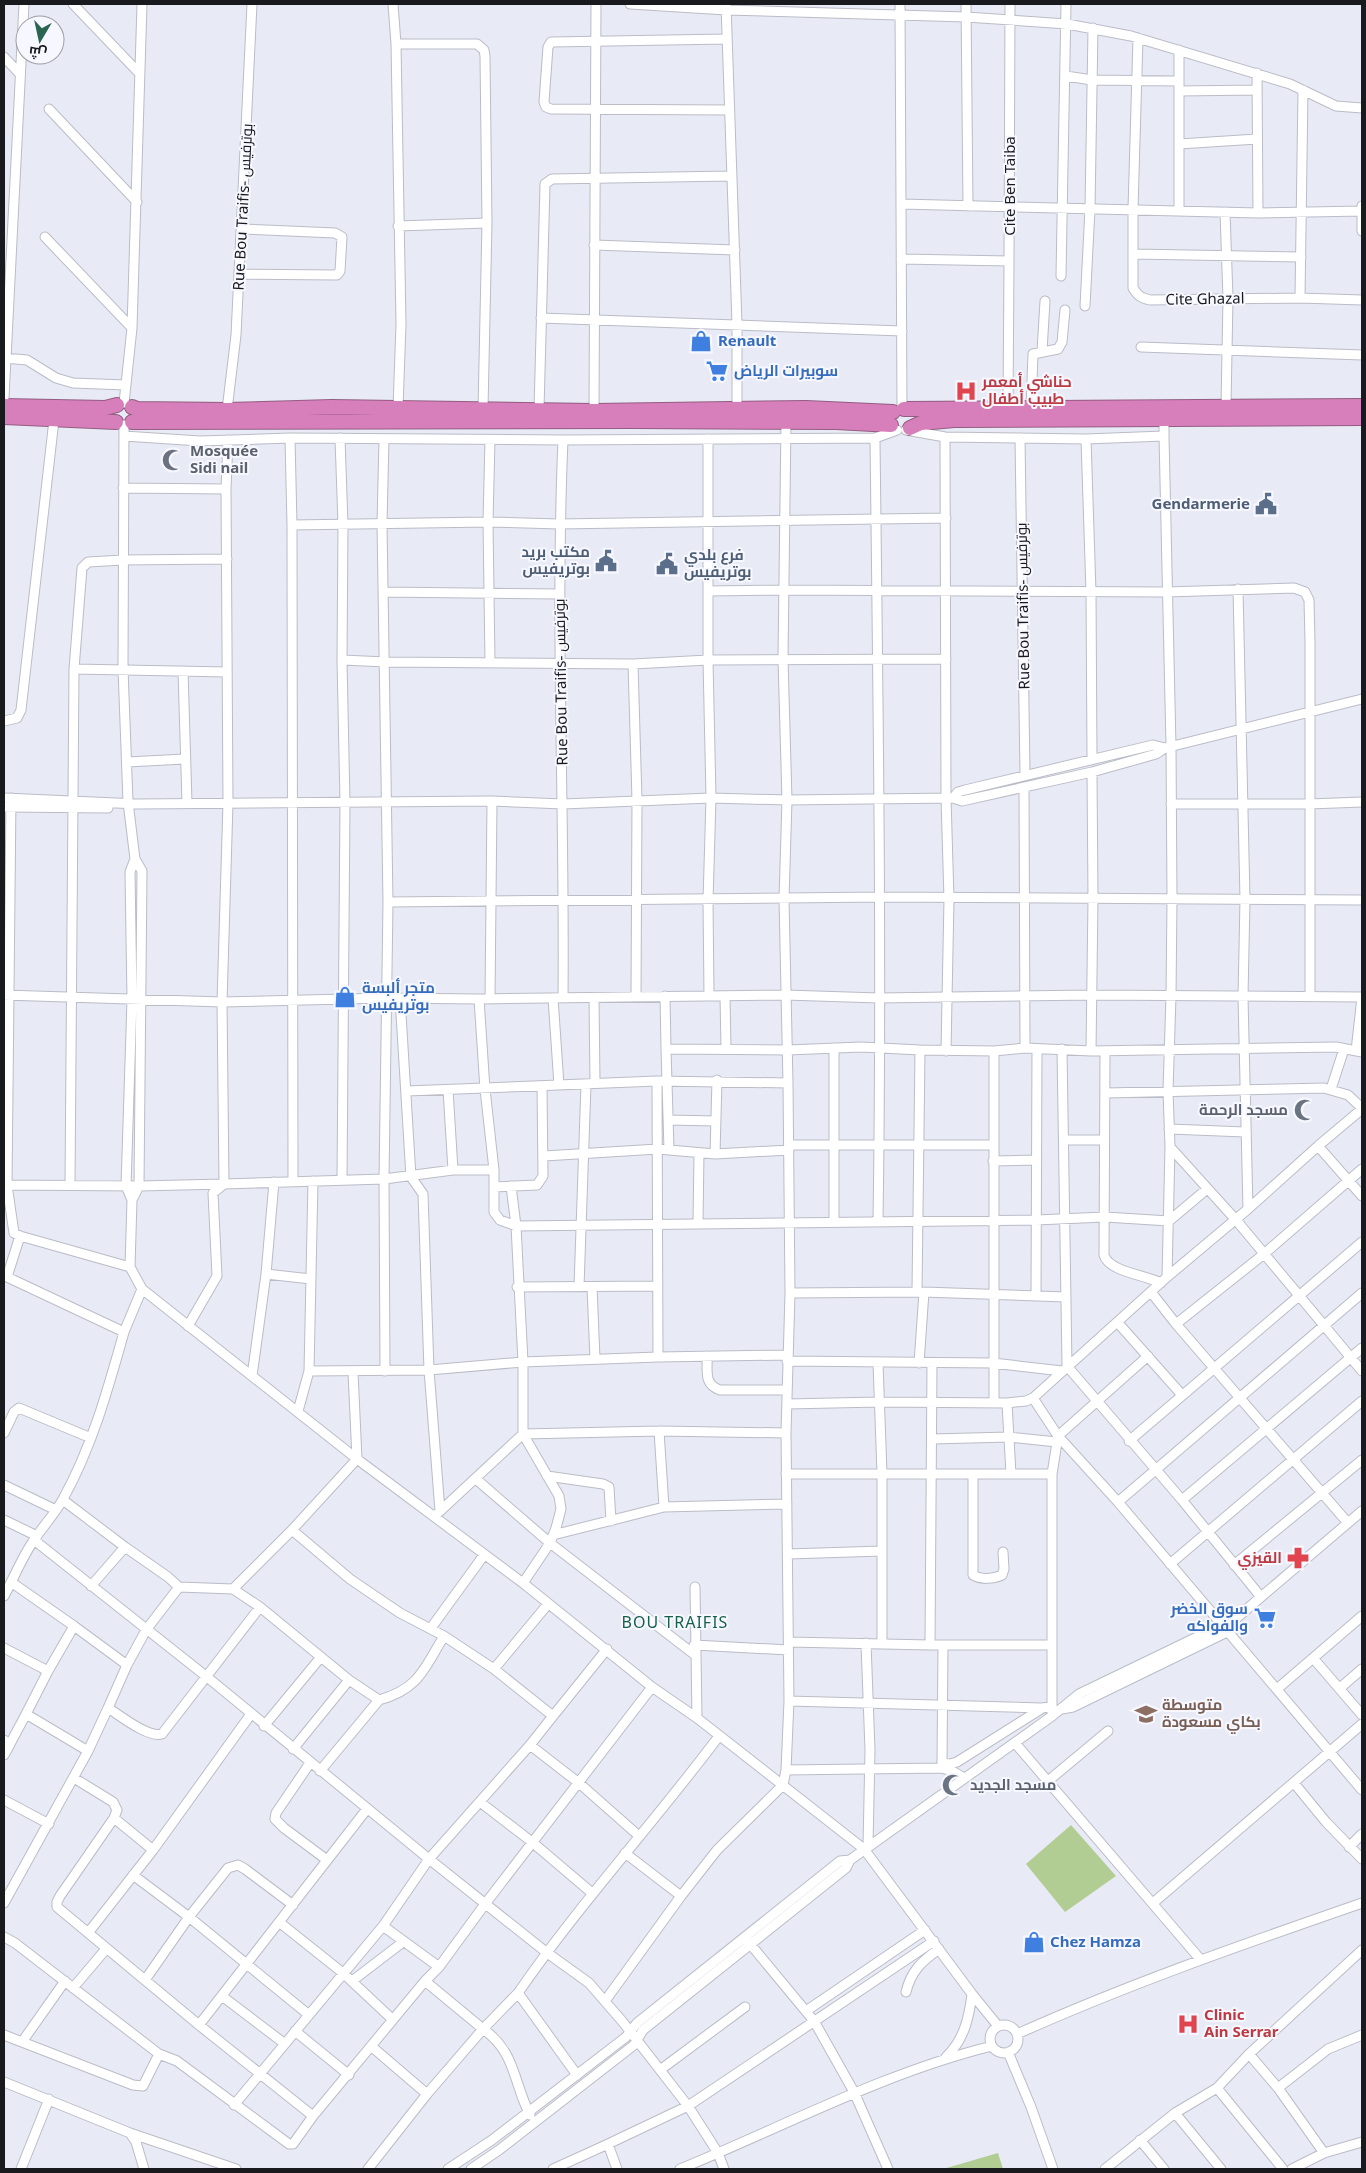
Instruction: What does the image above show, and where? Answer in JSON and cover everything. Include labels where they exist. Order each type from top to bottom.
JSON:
[{"type":"highway","points":[[124,405],[113,412],[124,426]]},
{"type":"highway","points":[[124,405],[135,414],[124,426]]},
{"type":"highway","points":[[4,406],[105,408],[124,405],[138,409],[227,410],[398,408],[594,411],[806,408],[921,423],[954,420],[1362,417]]},
{"type":"highway","points":[[4,417],[124,426],[786,422],[900,420],[1008,408],[1362,406]]},
{"type":"street","points":[[4,398],[7,234],[14,190],[24,4]]},
{"type":"street","points":[[73,4],[140,74]]},
{"type":"street","points":[[124,405],[132,328],[142,4]]},
{"type":"street","name":"Rue Bou Traifis- بوترفيس","points":[[227,410],[236,335],[240,274],[252,4]]},
{"type":"street","points":[[393,4],[396,44],[401,324],[398,408]]},
{"type":"street","points":[[594,411],[596,318],[594,178],[596,4]]},
{"type":"street","points":[[630,4],[966,17],[1067,24],[1138,38],[1290,84],[1336,106],[1362,108]]},
{"type":"street","points":[[900,4],[902,260],[900,420]]},
{"type":"street","points":[[966,4],[968,206]]},
{"type":"street","name":"Cite Ben Taiba","points":[[1008,408],[1010,4]]},
{"type":"street","points":[[1061,276],[1066,4]]},
{"type":"street","points":[[726,7],[730,176],[735,250],[737,408]]},
{"type":"street","points":[[1085,306],[1090,209],[1093,28]]},
{"type":"street","name":"Cite Ghazal","points":[[1138,38],[1132,209],[1133,288],[1141,298],[1150,300],[1228,298],[1362,300]]},
{"type":"street","points":[[727,39],[551,42],[549,44],[544,102],[546,107],[551,109],[729,110]]},
{"type":"street","points":[[396,44],[477,44],[484,50],[488,223],[483,409]]},
{"type":"street","points":[[1179,50],[1179,210]]},
{"type":"street","points":[[4,57],[19,73]]},
{"type":"street","points":[[1257,74],[1258,214]]},
{"type":"street","points":[[1066,76],[1092,80],[1136,81],[1179,86],[1257,90]]},
{"type":"street","points":[[1300,298],[1303,90]]},
{"type":"street","points":[[49,109],[136,202]]},
{"type":"street","points":[[1179,144],[1257,139]]},
{"type":"street","points":[[539,410],[545,184],[552,179],[730,176]]},
{"type":"street","points":[[4,190],[14,190]]},
{"type":"street","points":[[901,204],[1179,210],[1258,214],[1362,210]]},
{"type":"street","points":[[1362,206],[1362,231]]},
{"type":"street","points":[[1225,212],[1228,298],[1226,407]]},
{"type":"street","points":[[398,226],[488,223]]},
{"type":"street","points":[[240,274],[337,275],[340,271],[342,237],[335,233],[242,230]]},
{"type":"street","points":[[45,237],[132,328]]},
{"type":"street","points":[[594,245],[735,250]]},
{"type":"street","points":[[1133,254],[1300,257]]},
{"type":"street","points":[[902,260],[1009,261]]},
{"type":"street","points":[[1042,351],[1045,300]]},
{"type":"street","points":[[1031,408],[1033,354],[1042,351],[1051,352],[1058,349],[1062,342],[1065,310]]},
{"type":"street","points":[[542,318],[596,318],[902,331]]},
{"type":"street","points":[[1141,347],[1362,355]]},
{"type":"street","points":[[5,358],[31,362],[56,378],[73,383],[126,385]]},
{"type":"street","points":[[1362,396],[1362,417]]},
{"type":"street","points":[[1164,419],[1172,899],[1171,996],[1168,1051],[1169,1221],[1164,1280]]},
{"type":"street","points":[[4,721],[17,718],[21,710],[54,420]]},
{"type":"street","points":[[900,420],[945,437],[1086,439],[1164,436]]},
{"type":"street","points":[[900,420],[875,438],[563,440],[290,438],[200,441],[124,426],[123,669],[128,805],[135,859],[142,871],[139,1186],[132,1200],[130,1268],[142,1289],[188,1326],[357,1458],[437,1513],[484,1554],[607,1649],[652,1687],[697,1718],[866,1847],[972,1994],[998,2026]]},
{"type":"street","points":[[605,2000],[717,1850],[783,1785],[786,1770],[789,1701],[786,1404],[790,1293],[788,1050],[785,995],[784,899],[787,800],[783,659],[786,422]]},
{"type":"street","points":[[945,437],[946,659],[950,798],[946,1051]]},
{"type":"street","points":[[290,438],[294,1001],[293,1181]]},
{"type":"street","points":[[340,438],[343,525],[342,660],[345,804],[342,1180]]},
{"type":"street","points":[[708,438],[708,660],[711,798],[708,901],[709,996]]},
{"type":"street","points":[[875,438],[878,590],[877,799],[880,898],[878,1221]]},
{"type":"street","name":"Rue Bou Traifis- بوترفيس","points":[[1020,438],[1025,774]]},
{"type":"street","points":[[384,439],[382,524],[386,662],[388,902],[384,1179],[385,1371]]},
{"type":"street","points":[[1086,439],[1091,592],[1092,758]]},
{"type":"street","points":[[188,1326],[217,1276],[214,1193],[224,1184],[222,1002],[228,803],[226,489],[228,440]]},
{"type":"street","points":[[490,440],[488,522],[490,663]]},
{"type":"street","name":"Rue Bou Traifis- بوترفيس","points":[[563,440],[559,524],[559,664],[564,900],[563,998]]},
{"type":"street","points":[[123,488],[226,489]]},
{"type":"street","points":[[292,525],[488,522],[559,524],[785,522],[876,518],[946,518]]},
{"type":"street","points":[[70,1186],[74,668],[82,568],[88,562],[226,559]]},
{"type":"street","points":[[708,591],[1166,592],[1294,588],[1305,592],[1308,595],[1310,642],[1310,996]]},
{"type":"street","points":[[1238,589],[1245,899],[1243,997],[1248,1209]]},
{"type":"street","points":[[384,592],[559,594]]},
{"type":"street","points":[[342,660],[634,664],[708,660],[946,659]]},
{"type":"street","points":[[634,664],[637,800],[636,996]]},
{"type":"street","points":[[74,668],[228,672]]},
{"type":"street","points":[[183,671],[187,803]]},
{"type":"street","points":[[130,1268],[20,1236],[14,1233],[11,1225],[5,1185],[7,802],[128,805],[492,801],[563,804],[711,798],[787,800],[950,798],[962,801],[1092,772],[1156,754],[1168,747],[1362,699]]},
{"type":"street","points":[[950,798],[958,792],[965,790],[1092,758],[1153,745],[1168,747]]},
{"type":"street","points":[[127,762],[185,759]]},
{"type":"street","points":[[1091,1051],[1094,899],[1092,772]]},
{"type":"street","points":[[1024,788],[1026,898],[1025,1048]]},
{"type":"street","points":[[490,999],[492,801]]},
{"type":"street","points":[[1170,804],[1362,802]]},
{"type":"street","points":[[132,1200],[126,1186],[132,1000],[130,872],[135,859]]},
{"type":"street","points":[[388,902],[491,903],[564,900],[708,901],[880,898],[1362,900]]},
{"type":"street","points":[[6,995],[222,1002],[386,998],[490,999],[785,995],[879,998],[1092,995],[1362,997],[1359,1052],[1344,1048],[1168,1051],[1091,1051],[1025,1048],[994,1051],[946,1051],[861,1047],[788,1050],[666,1049]]},
{"type":"street","points":[[665,996],[669,1150]]},
{"type":"street","points":[[724,996],[726,1049]]},
{"type":"street","points":[[400,998],[411,1177],[423,1194],[429,1370],[437,1513]]},
{"type":"street","points":[[553,998],[559,1085]]},
{"type":"street","points":[[579,1287],[583,1225],[584,1154],[590,1084],[594,998]]},
{"type":"street","points":[[479,999],[485,1089],[494,1170],[494,1212],[496,1217],[516,1226],[917,1220],[993,1221],[1105,1217],[1169,1221],[1207,1189]]},
{"type":"street","points":[[834,1048],[834,1222]]},
{"type":"street","points":[[1331,1089],[1344,1048]]},
{"type":"street","points":[[1036,1296],[1037,1049]]},
{"type":"street","points":[[1062,1049],[1066,1297],[1064,1369]]},
{"type":"street","points":[[919,1363],[921,1292],[917,1220],[920,1050]]},
{"type":"street","points":[[994,1051],[994,1402]]},
{"type":"street","points":[[1105,1051],[1106,1260],[1117,1268],[1164,1280]]},
{"type":"street","points":[[407,1091],[657,1081],[717,1080],[788,1083]]},
{"type":"street","points":[[714,1154],[717,1080]]},
{"type":"street","points":[[657,1081],[658,1357]]},
{"type":"street","points":[[494,1187],[537,1185],[544,1176],[542,1086]]},
{"type":"street","points":[[786,1404],[879,1402],[1007,1403],[1026,1401],[1033,1398],[1164,1280],[1236,1220],[1362,1108],[1348,1095],[1331,1089],[1106,1093]]},
{"type":"street","points":[[448,1090],[453,1170]]},
{"type":"street","points":[[668,1120],[716,1121]]},
{"type":"street","points":[[1169,1129],[1245,1132]]},
{"type":"street","points":[[1064,1140],[1104,1140]]},
{"type":"street","points":[[544,1156],[658,1149],[714,1154],[879,1144],[993,1145]]},
{"type":"street","points":[[1318,1146],[1362,1196]]},
{"type":"street","points":[[1170,1147],[1236,1220],[1362,1371]]},
{"type":"street","points":[[698,1223],[699,1154]]},
{"type":"street","points":[[993,1161],[1036,1160]]},
{"type":"street","points":[[1176,1324],[1264,1254],[1362,1169]]},
{"type":"street","points":[[5,1185],[139,1186],[224,1184],[384,1179],[411,1177],[453,1170],[494,1170]]},
{"type":"street","points":[[298,1411],[309,1371],[313,1181]]},
{"type":"street","points":[[252,1376],[266,1274],[274,1182]]},
{"type":"street","points":[[511,1186],[516,1226],[523,1362],[523,1434],[548,1476],[561,1503],[559,1518],[551,1539],[523,1583]]},
{"type":"street","points":[[20,1236],[6,1277],[124,1332]]},
{"type":"street","points":[[1129,1441],[1362,1242]]},
{"type":"street","points":[[266,1274],[311,1279]]},
{"type":"street","points":[[518,1287],[657,1286]]},
{"type":"street","points":[[592,1287],[595,1359]]},
{"type":"street","points":[[4,1596],[35,1538],[63,1500],[91,1438],[108,1389],[124,1332],[142,1289]]},
{"type":"street","points":[[790,1293],[921,1292],[1066,1297]]},
{"type":"street","points":[[1151,1292],[1176,1324],[1348,1523]]},
{"type":"street","points":[[1118,1502],[1362,1293]]},
{"type":"street","points":[[1118,1323],[1182,1395]]},
{"type":"street","points":[[1182,1500],[1362,1348]]},
{"type":"street","points":[[309,1371],[429,1370],[523,1362],[707,1356],[787,1358],[878,1364],[993,1363],[1064,1369],[1097,1402],[1182,1500],[1261,1597]]},
{"type":"street","points":[[707,1356],[708,1382],[712,1387],[720,1390],[787,1390]]},
{"type":"street","points":[[1052,1712],[1052,1474],[1058,1439],[1148,1356]]},
{"type":"street","points":[[930,1645],[932,1363]]},
{"type":"street","points":[[878,1364],[882,1473],[882,1643]]},
{"type":"street","points":[[233,1589],[292,1530],[357,1458],[352,1372]]},
{"type":"street","points":[[1033,1398],[1058,1439],[1118,1502],[1362,1790]]},
{"type":"street","points":[[1170,1564],[1362,1401]]},
{"type":"street","points":[[1007,1403],[1010,1474]]},
{"type":"street","points":[[4,1433],[14,1412],[19,1408],[91,1438]]},
{"type":"street","points":[[437,1513],[523,1434],[659,1431],[786,1433]]},
{"type":"street","points":[[659,1431],[664,1507]]},
{"type":"street","points":[[932,1439],[1009,1437],[1058,1439]]},
{"type":"street","points":[[1234,1565],[1362,1460]]},
{"type":"street","points":[[786,1474],[1052,1474]]},
{"type":"street","points":[[973,1474],[973,1575],[995,1578],[1002,1575],[1004,1569],[1003,1552]]},
{"type":"street","points":[[548,1476],[603,1484],[609,1487],[611,1521]]},
{"type":"street","points":[[476,1479],[695,1650],[866,1643],[1052,1645]]},
{"type":"street","points":[[4,1485],[56,1510]]},
{"type":"street","points":[[63,1500],[125,1547],[168,1576],[179,1587],[233,1589],[260,1607],[350,1680],[379,1700]]},
{"type":"street","points":[[551,1539],[664,1507],[787,1504]]},
{"type":"street","points":[[452,2168],[626,2037],[637,2023],[846,1868],[850,1860],[866,1847],[1015,1743],[1052,1712],[1062,1709],[1079,1694],[1225,1628],[1362,1511]]},
{"type":"street","points":[[4,1520],[35,1538],[91,1586],[206,1677],[484,1904],[588,1983],[605,2000],[688,2106],[718,2154],[724,2169]]},
{"type":"street","points":[[292,1530],[350,1579],[400,1613],[432,1628],[494,1669],[553,1716]]},
{"type":"street","points":[[91,1586],[125,1547]]},
{"type":"street","points":[[788,1554],[882,1551]]},
{"type":"street","points":[[432,1628],[484,1554]]},
{"type":"street","points":[[11,1582],[127,1665]]},
{"type":"street","points":[[4,1903],[74,1778],[127,1665],[146,1630],[179,1587]]},
{"type":"street","points":[[695,1587],[697,1718]]},
{"type":"street","points":[[494,1669],[548,1604]]},
{"type":"street","points":[[108,1708],[148,1733],[156,1736],[162,1734],[260,1607]]},
{"type":"street","points":[[1277,1689],[1362,1616]]},
{"type":"street","points":[[4,1755],[7,1742],[26,1714],[74,1626]]},
{"type":"street","points":[[320,1771],[379,1700],[396,1695],[415,1682],[444,1636]]},
{"type":"street","points":[[866,1643],[870,1768],[866,1847]]},
{"type":"street","points":[[943,1645],[941,1761],[944,1764],[957,1762],[1041,1708]]},
{"type":"street","points":[[4,1648],[48,1671]]},
{"type":"street","points":[[234,2105],[383,1926],[429,1859],[530,1745],[607,1649]]},
{"type":"street","points":[[264,1726],[321,1657]]},
{"type":"street","points":[[1313,1658],[1362,1715]]},
{"type":"street","points":[[1340,1688],[1362,1670]]},
{"type":"street","points":[[293,1749],[350,1680]]},
{"type":"street","points":[[4,1937],[159,2054],[177,2061],[234,2105],[291,2144],[295,2143],[313,2116],[349,2075],[392,2019],[439,1967],[484,1904],[652,1687]]},
{"type":"street","points":[[789,1701],[869,1705],[1041,1708],[1052,1712]]},
{"type":"street","points":[[26,1714],[88,1751]]},
{"type":"street","points":[[88,1933],[153,1850],[251,1714]]},
{"type":"street","points":[[1153,1903],[1362,1724]]},
{"type":"street","points":[[1048,1780],[1108,1730]]},
{"type":"street","points":[[368,2169],[427,2094],[483,2029],[518,1993],[546,1952],[592,1893],[719,1736]]},
{"type":"street","points":[[1015,1743],[1200,1959]]},
{"type":"street","points":[[530,1745],[579,1783],[639,1836]]},
{"type":"street","points":[[310,1763],[276,1813],[275,1819],[327,1860]]},
{"type":"street","points":[[786,1770],[941,1768],[952,1771],[964,1778]]},
{"type":"street","points":[[74,1778],[113,1802],[117,1810],[114,1818],[57,1902],[61,1912],[313,2116]]},
{"type":"street","points":[[1294,1783],[1349,1847],[1362,1859]]},
{"type":"street","points":[[4,1800],[49,1824]]},
{"type":"street","points":[[480,1802],[532,1842],[592,1893]]},
{"type":"street","points":[[199,2025],[367,1809]]},
{"type":"street","points":[[114,1818],[153,1850]]},
{"type":"street","points":[[1349,1847],[1362,1834]]},
{"type":"street","points":[[625,1853],[681,1896]]},
{"type":"street","points":[[145,1980],[189,1918],[228,1868],[234,1865],[246,1869],[292,1905]]},
{"type":"street","points":[[134,1875],[309,2015]]},
{"type":"street","points":[[1017,2034],[1084,2004],[1200,1959],[1362,1903]]},
{"type":"street","points":[[279,1922],[343,1973],[392,2019]]},
{"type":"street","points":[[383,1926],[439,1967]]},
{"type":"street","points":[[806,2011],[925,1930]]},
{"type":"street","points":[[747,1940],[814,2021],[854,2092],[888,2169]]},
{"type":"street","points":[[462,2161],[470,2169],[534,2123],[634,2045],[643,2030],[747,1940]]},
{"type":"street","points":[[352,1981],[403,1942]]},
{"type":"street","points":[[906,1992],[909,1979],[914,1971],[936,1945]]},
{"type":"street","points":[[553,2169],[688,2106],[814,2021],[936,1945]]},
{"type":"street","points":[[73,1988],[106,1949]]},
{"type":"street","points":[[1105,2169],[1175,2114],[1218,2088],[1249,2054],[1362,1950]]},
{"type":"street","points":[[425,1981],[494,2036],[505,2049],[528,2112],[534,2123]]},
{"type":"street","points":[[22,2042],[65,1982]]},
{"type":"street","points":[[518,1993],[577,2075]]},
{"type":"street","points":[[942,2060],[960,2040],[970,2012],[972,1994]]},
{"type":"street","points":[[222,1996],[285,2044]]},
{"type":"street","points":[[660,2070],[745,2007]]},
{"type":"street","points":[[998,2026],[1012,2027],[1017,2034],[1015,2047],[1008,2052],[999,2052],[992,2046],[991,2032],[998,2026]]},
{"type":"street","points":[[295,2031],[349,2075]]},
{"type":"street","points":[[4,2035],[133,2085],[143,2086],[159,2054]]},
{"type":"street","points":[[1278,2088],[1328,2049],[1362,2035]]},
{"type":"street","points":[[371,2046],[427,2094]]},
{"type":"street","points":[[680,2169],[718,2154],[854,2092],[942,2060],[992,2046]]},
{"type":"street","points":[[1008,2052],[1031,2107],[1053,2169]]},
{"type":"street","points":[[1249,2054],[1278,2088],[1324,2153]]},
{"type":"street","points":[[4,2082],[130,2132],[236,2169]]},
{"type":"street","points":[[1218,2088],[1283,2169]]},
{"type":"street","points":[[21,2169],[49,2099]]},
{"type":"street","points":[[1175,2114],[1221,2169]]},
{"type":"street","points":[[130,2132],[136,2142],[144,2169]]},
{"type":"street","points":[[1140,2140],[1164,2169]]},
{"type":"street","points":[[1292,2169],[1324,2153],[1362,2142]]},
{"type":"street","points":[[608,2144],[617,2169]]},
{"type":"green space","points":[[1071,1825],[1116,1876],[1065,1912],[1026,1864]]},
{"type":"green space","points":[[998,2153],[1003,2169],[943,2169]]},
{"type":"place","name":"Renault","points":[[701,341]]},
{"type":"place","name":"سوبيرات الرياض","points":[[717,371]]},
{"type":"place","name":"حناشي أمعمر طبيب أطفال","points":[[966,391]]},
{"type":"place","name":"Mosquée Sidi nail","points":[[173,460]]},
{"type":"place","name":"Gendarmerie","points":[[1266,504]]},
{"type":"place","name":"مكتب بريد بوتريفيس","points":[[606,561]]},
{"type":"place","name":"فرع بلدي بوتريفيس","points":[[667,564]]},
{"type":"place","name":"متجر ألبسة بوتريفيس","points":[[345,997]]},
{"type":"place","name":"مسجد الرحمة","points":[[1305,1110]]},
{"type":"place","name":"القيزي","points":[[1298,1558]]},
{"type":"place","name":"سوق الخضر والفواكه","points":[[1265,1618]]},
{"type":"place","name":"متوسطة بكاي مسعودة","points":[[1146,1714]]},
{"type":"place","name":"مسجد الجديد","points":[[953,1785]]},
{"type":"place","name":"Chez Hamza","points":[[1034,1942]]},
{"type":"place","name":"Clinic Ain Serrar","points":[[1188,2024]]},
{"type":"district","name":"BOU TRAIFIS","points":[[675,1622]]}]
